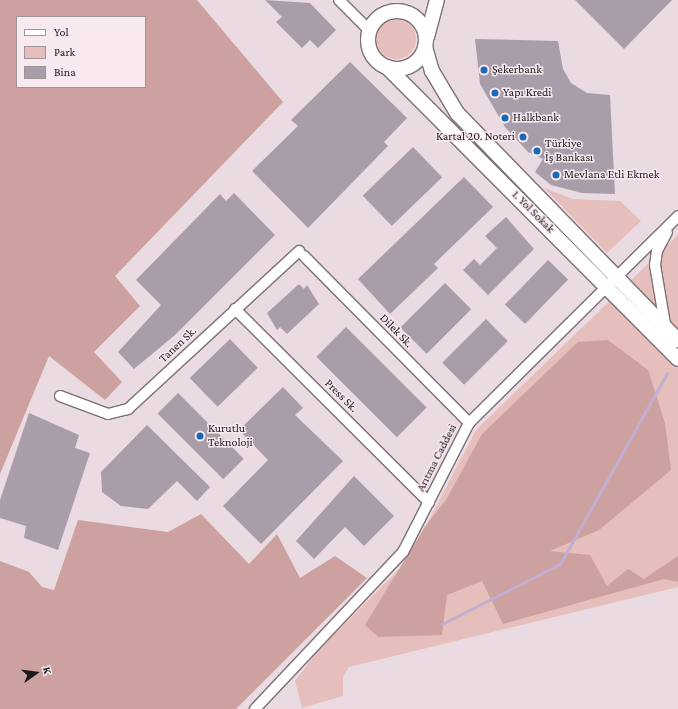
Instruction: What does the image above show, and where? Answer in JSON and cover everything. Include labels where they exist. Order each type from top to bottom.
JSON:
[{"type":"main road","points":[[370,31],[384,14],[403,0]]},
{"type":"main road","points":[[387,67],[396,69],[414,63],[426,44],[437,0]]},
{"type":"main road","name":"1. Yol Sokak","points":[[384,14],[393,11],[410,14],[423,27],[432,71],[458,113],[678,340]]},
{"type":"main road","name":"1. Yol Sokak","points":[[370,31],[373,56],[387,67],[678,359]]},
{"type":"street","points":[[338,0],[370,31]]},
{"type":"street","points":[[666,328],[655,265],[661,240],[677,217]]},
{"type":"street","name":"Arıtma Caddesi","points":[[255,709],[378,583],[404,552],[469,423],[677,217]]},
{"type":"street","name":"Tanen Sk.","points":[[60,396],[108,414],[128,409],[235,309],[302,254]]},
{"type":"street","name":"Dilek Sk.","points":[[302,254],[469,423]]},
{"type":"street","name":"Press Sk.","points":[[235,309],[429,502]]},
{"type":"green space","points":[[400,19],[407,22],[413,28],[416,39],[415,47],[407,56],[400,59],[392,59],[385,56],[377,47],[376,35],[379,28],[388,20]]},
{"type":"green space","points":[[544,188],[573,199],[620,201],[641,221],[607,253]]},
{"type":"green space","points":[[678,235],[678,587],[349,667],[343,677],[343,696],[302,708],[295,681],[317,652],[409,559],[476,430]]},
{"type":"shaded area","points":[[0,0],[197,0],[283,102],[115,276],[140,306],[94,352],[122,382],[105,400],[49,356],[0,474]]},
{"type":"shaded area","points":[[608,340],[648,370],[665,423],[671,470],[599,530],[550,551],[590,555],[607,586],[628,569],[644,579],[678,556],[678,582],[664,579],[503,624],[482,581],[447,595],[442,635],[378,637],[365,625],[426,525],[446,500],[482,434],[578,342]]},
{"type":"shaded area","points":[[201,514],[249,564],[277,534],[300,578],[335,556],[367,578],[236,709],[0,709],[0,561],[29,572],[42,587],[54,590],[78,520],[168,532]]},
{"type":"building","points":[[265,0],[310,3],[336,30],[318,48],[310,40],[302,48],[276,22],[282,17]]},
{"type":"building","points":[[575,0],[672,0],[624,49]]},
{"type":"building","points":[[475,39],[558,41],[563,69],[571,83],[587,93],[610,95],[615,194],[582,193],[551,185],[535,172],[543,159],[528,152],[505,127],[480,84]]},
{"type":"building","points":[[350,62],[407,118],[384,142],[388,146],[308,228],[252,171],[298,126],[291,120]]},
{"type":"building","points":[[413,147],[442,177],[392,226],[363,196]]},
{"type":"building","points":[[464,177],[493,207],[434,264],[438,268],[390,314],[358,279]]},
{"type":"building","points":[[234,193],[275,235],[175,335],[134,369],[118,352],[161,305],[136,280],[220,194],[226,201]]},
{"type":"building","points":[[506,217],[534,249],[488,295],[463,270],[474,259],[480,265],[497,248],[485,236]]},
{"type":"building","points":[[548,260],[568,279],[525,324],[505,305]]},
{"type":"building","points":[[445,283],[471,309],[427,354],[400,328]]},
{"type":"building","points":[[299,284],[304,289],[307,285],[319,304],[287,334],[280,327],[277,330],[267,313]]},
{"type":"building","points":[[486,319],[508,341],[464,385],[442,363]]},
{"type":"building","points":[[346,327],[427,408],[397,437],[316,357]]},
{"type":"building","points":[[230,339],[258,368],[218,407],[190,378]]},
{"type":"building","points":[[283,387],[303,408],[295,415],[343,461],[261,544],[223,506],[268,460],[239,430]]},
{"type":"building","name":"Kurutlu Teknoloji","points":[[178,393],[244,459],[223,479],[157,414]]},
{"type":"building","points":[[29,413],[79,435],[75,448],[90,453],[58,550],[24,538],[26,526],[0,518],[0,500]]},
{"type":"building","points":[[147,425],[210,487],[197,501],[177,481],[148,509],[121,506],[102,492],[101,472]]},
{"type":"building","points":[[354,476],[394,516],[364,546],[345,527],[314,559],[296,541]]},
{"type":"waterway","points":[[442,624],[560,564],[667,373]]},
{"type":"place","name":"Şekerbank","points":[[484,70]]},
{"type":"place","name":"Yapı Kredi","points":[[495,93]]},
{"type":"place","name":"Halkbank","points":[[505,118]]},
{"type":"place","name":"Kartal 20. Noteri","points":[[523,137]]},
{"type":"place","name":"Türkiye İş Bankası","points":[[537,151]]},
{"type":"place","name":"Mevlana Etli Ekmek","points":[[556,175]]},
{"type":"place","name":"Kurutlu Teknoloji","points":[[200,436]]}]
